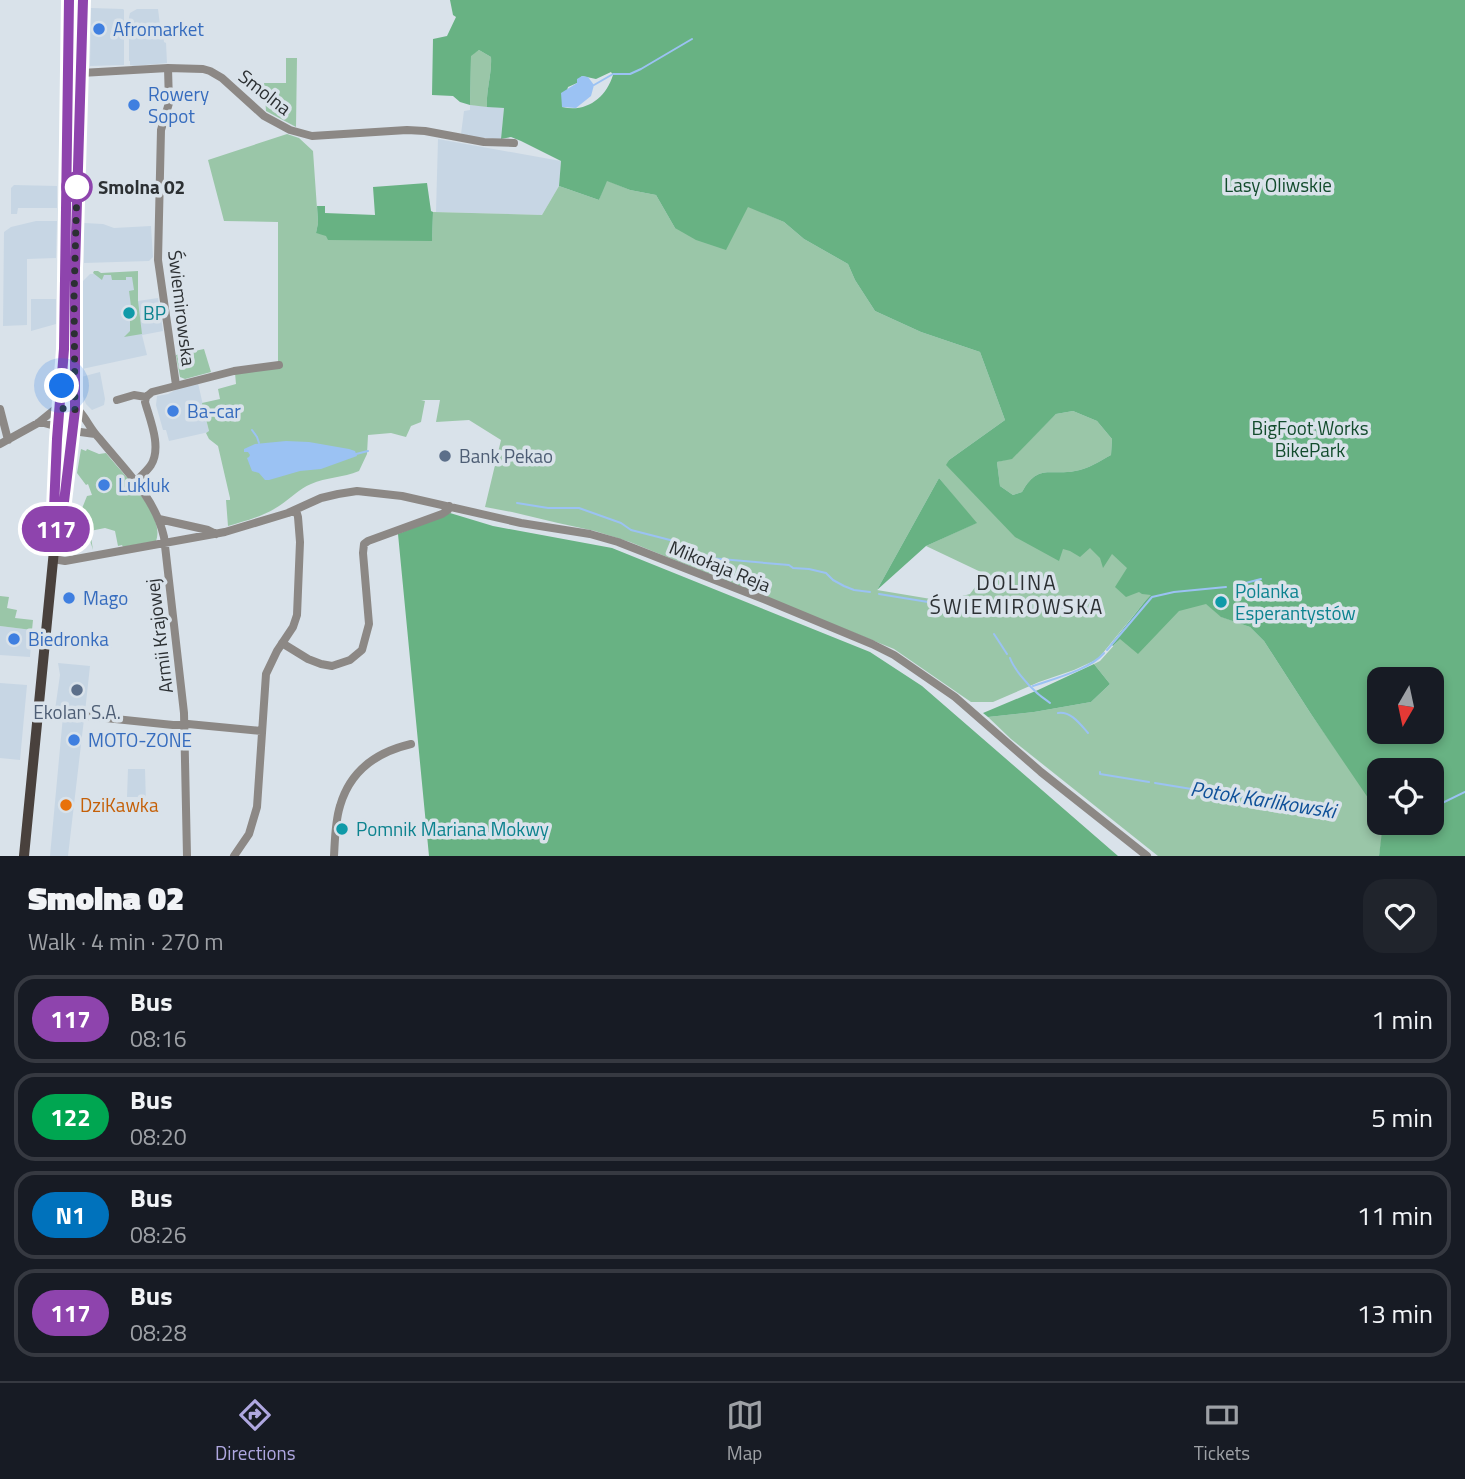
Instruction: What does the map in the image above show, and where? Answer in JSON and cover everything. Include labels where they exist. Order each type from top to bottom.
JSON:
[{"type":"main road","points":[[56,530],[54,509],[65,312],[69,0]]},
{"type":"main road","points":[[24,856],[52,559],[56,530],[63,510],[75,410],[74,297],[83,0]]},
{"type":"street","name":"Smolna","points":[[81,73],[168,68],[203,69],[222,78],[264,116],[282,127],[303,134],[320,136],[407,130],[484,142],[514,143]]},
{"type":"street","name":"Świemirowska","points":[[168,68],[169,103],[161,130],[158,262],[176,385]]},
{"type":"street","points":[[135,482],[150,467],[155,455],[156,446],[145,402],[152,392],[241,369],[279,365]]},
{"type":"street","points":[[117,400],[134,395],[146,397]]},
{"type":"street","points":[[0,410],[4,442],[38,423],[54,410],[75,410]]},
{"type":"street","name":"Armii Krajowej","points":[[75,410],[84,416],[95,434],[135,482],[159,519],[178,652],[185,724],[187,856]]},
{"type":"street","points":[[38,423],[73,432],[95,434]]},
{"type":"street","name":"Mikołaja Reja","points":[[52,559],[65,561],[216,534],[296,510],[321,498],[348,492],[377,492],[424,500],[521,523],[590,534],[618,542],[872,644],[914,668],[955,697],[1041,772],[1147,856]]},
{"type":"street","points":[[424,500],[425,520]]},
{"type":"street","points":[[282,643],[321,664],[332,666],[350,660],[362,650],[369,624],[364,544],[442,514],[449,506]]},
{"type":"street","points":[[234,856],[249,834],[257,807],[266,674],[297,615],[300,542],[296,510]]},
{"type":"street","points":[[159,519],[216,534]]},
{"type":"street","points":[[37,711],[261,731]]},
{"type":"street","points":[[334,856],[340,803],[348,787],[378,755],[392,748],[411,744]]},
{"type":"shaded area","points":[[91,8],[124,10],[124,65],[90,66]]},
{"type":"shaded area","points":[[137,9],[158,9],[166,43],[167,63],[130,65],[129,17],[130,13]]},
{"type":"shaded area","points":[[470,105],[504,108],[501,139],[461,134],[464,111],[470,110]]},
{"type":"shaded area","points":[[438,139],[561,161],[559,186],[542,215],[436,212]]},
{"type":"shaded area","points":[[14,185],[57,186],[57,208],[18,208],[17,214],[11,214],[11,188]]},
{"type":"shaded area","points":[[36,221],[57,221],[56,258],[27,259],[27,325],[3,326],[4,232],[11,227]]},
{"type":"shaded area","points":[[84,223],[103,224],[114,228],[151,226],[153,257],[149,261],[84,263]]},
{"type":"shaded area","points":[[133,272],[138,301],[158,298],[163,331],[142,335],[147,355],[82,369],[82,282],[90,274]]},
{"type":"shaded area","points":[[31,299],[56,299],[56,324],[31,331]]},
{"type":"shaded area","points":[[100,372],[104,405],[92,410],[83,396],[81,377]]},
{"type":"shaded area","points":[[198,383],[209,432],[169,441],[156,405],[157,396]]},
{"type":"shaded area","points":[[0,626],[32,630],[30,657],[0,655]]},
{"type":"shaded area","points":[[58,663],[90,666],[85,712],[55,710],[60,675]]},
{"type":"shaded area","points":[[0,683],[27,685],[20,760],[0,758]]},
{"type":"shaded area","points":[[63,716],[84,719],[68,856],[50,856]]},
{"type":"shaded area","points":[[128,769],[145,769],[146,804],[138,804],[138,797],[127,797]]},
{"type":"green space","name":"Lasy Oliwskie","points":[[450,0],[1465,0],[1465,856],[1379,856],[1382,835],[1444,835],[1444,758],[1367,758],[1367,796],[1264,641],[1250,627],[1221,617],[1206,604],[1179,611],[1138,654],[1120,639],[1113,646],[1111,644],[1151,595],[1139,592],[1126,597],[1115,587],[1127,568],[1112,554],[1103,568],[1100,558],[1090,548],[1080,557],[1063,549],[1059,561],[1015,537],[946,465],[949,460],[1005,420],[980,352],[921,332],[875,311],[848,264],[804,239],[784,222],[748,207],[726,250],[696,240],[675,228],[656,195],[630,190],[607,181],[599,200],[559,186],[561,161],[511,137],[501,139],[504,108],[487,107],[491,57],[479,50],[471,56],[470,105],[453,96],[432,95],[433,39],[447,36],[456,17],[453,15]],"holes":[[[611,72],[613,75],[605,91],[594,102],[579,108],[562,107],[568,87],[577,83],[582,76],[596,79]],[[1073,411],[1097,421],[1112,439],[1111,455],[1080,470],[1039,474],[1022,492],[1013,495],[1000,486],[997,462],[1012,459],[1056,414]]]},
{"type":"green space","points":[[479,50],[491,57],[487,107],[470,105],[471,55]]},
{"type":"green space","points":[[286,58],[297,58],[296,127],[266,111],[264,83],[286,83]]},
{"type":"green space","points":[[287,134],[299,138],[313,151],[318,223],[316,233],[432,240],[433,212],[542,215],[559,186],[599,200],[606,180],[630,190],[656,195],[675,228],[748,206],[784,222],[804,239],[848,264],[875,311],[921,332],[980,352],[1005,420],[949,460],[947,465],[1015,536],[1140,547],[1152,595],[1098,659],[993,702],[971,702],[894,649],[630,542],[595,531],[485,507],[501,440],[469,420],[436,422],[440,400],[421,400],[425,401],[421,422],[411,426],[406,437],[391,433],[368,435],[367,454],[359,471],[311,484],[267,513],[228,526],[226,500],[230,498],[218,446],[206,433],[209,431],[202,403],[220,399],[218,389],[236,384],[235,373],[278,362],[278,222],[224,221],[208,160]],"holes":[[[939,478],[976,523],[926,546],[985,574],[970,594],[943,601],[877,590]]]},
{"type":"green space","points":[[427,183],[433,212],[432,241],[328,240],[326,236],[316,233],[317,206],[325,206],[325,213],[375,215],[373,187]]},
{"type":"green space","points":[[94,271],[138,271],[142,334],[124,337],[130,331],[132,316],[133,306],[129,291],[134,290],[132,277],[112,280],[111,275],[104,275],[102,280]]},
{"type":"green space","points":[[204,349],[211,372],[185,379],[180,377],[176,355]]},
{"type":"green space","points":[[1073,411],[1097,421],[1112,439],[1111,455],[1080,470],[1039,474],[1022,492],[1013,495],[1000,486],[997,462],[1012,458],[1056,414]]},
{"type":"green space","points":[[81,449],[106,453],[131,482],[155,519],[156,541],[118,546],[115,531],[105,528],[90,531],[93,550],[81,511],[87,496],[92,495],[88,484],[86,485],[77,473]]},
{"type":"green space","points":[[939,478],[977,523],[926,546],[877,590]]},
{"type":"green space","points":[[450,513],[493,526],[612,548],[870,652],[922,686],[1118,856],[429,856],[398,534]]},
{"type":"green space","points":[[1196,595],[1222,617],[1250,627],[1264,641],[1367,794],[1367,835],[1382,835],[1379,856],[1158,856],[1011,739],[988,717],[1091,702],[1110,684],[1094,664],[1100,661],[1152,603]]},
{"type":"green space","points":[[0,596],[9,597],[7,608],[17,610],[15,618],[33,620],[32,630],[0,626]]},
{"type":"green space","points":[[1094,664],[1110,684],[1091,702],[988,717],[983,713],[1038,690]]},
{"type":"water","points":[[588,77],[594,85],[591,96],[576,108],[562,107],[561,93],[577,83],[577,79]]},
{"type":"water","points":[[286,441],[349,449],[355,451],[357,456],[321,469],[300,471],[269,480],[252,471],[247,458],[250,455],[244,452],[244,449],[255,444]]},
{"type":"waterway","points":[[594,85],[613,74],[630,74],[641,69],[692,39]]},
{"type":"waterway","points":[[252,430],[259,443]]},
{"type":"waterway","name":"Potok Karlikowski","points":[[356,454],[368,451]]},
{"type":"waterway","name":"Potok Karlikowski","points":[[517,503],[548,508],[579,508],[621,523],[631,530],[674,541],[682,548],[709,558],[809,569],[826,573],[833,580],[854,590],[870,592]]},
{"type":"waterway","points":[[1234,586],[1261,579]]},
{"type":"waterway","points":[[1107,650],[1152,597],[1226,587]]},
{"type":"waterway","name":"Potok Karlikowski","points":[[879,594],[928,602]]},
{"type":"waterway","name":"Potok Karlikowski","points":[[994,634],[1007,654]]},
{"type":"waterway","points":[[1033,686],[1081,669],[1104,653]]},
{"type":"waterway","name":"Potok Karlikowski","points":[[1010,658],[1025,681],[1050,703]]},
{"type":"waterway","name":"Potok Karlikowski","points":[[1058,713],[1071,716],[1088,733]]},
{"type":"waterway","name":"Potok Karlikowski","points":[[1100,772],[1149,782]]},
{"type":"waterway","name":"Potok Karlikowski","points":[[1155,783],[1331,812]]},
{"type":"waterway","name":"Potok Karlikowski","points":[[1444,802],[1465,792]]},
{"type":"bus line","name":"117","points":[[69,0],[65,312],[54,509],[56,530],[63,510],[75,410],[75,268],[83,0]]},
{"type":"place","name":"Afromarket","points":[[99,29]]},
{"type":"place","name":"Rowery Sopot","points":[[134,105]]},
{"type":"place","name":"Smolna 02","points":[[77,187]]},
{"type":"place","name":"BP","points":[[129,313]]},
{"type":"place","name":"Ba-car","points":[[173,411]]},
{"type":"place","name":"Bank Pekao","points":[[445,456]]},
{"type":"place","name":"Lukluk","points":[[104,485]]},
{"type":"place","name":"Mago","points":[[69,598]]},
{"type":"place","name":"Polanka Esperantystów","points":[[1221,602]]},
{"type":"place","name":"Biedronka","points":[[14,639]]},
{"type":"place","name":"Ekolan S.A.","points":[[77,690]]},
{"type":"place","name":"MOTO-ZONE","points":[[74,740]]},
{"type":"place","name":"DziKawka","points":[[66,805]]},
{"type":"place","name":"Pomnik Mariana Mokwy","points":[[342,829]]},
{"type":"district","name":"DOLINA ŚWIEMIROWSKA","points":[[1017,595]]},
{"type":"route","points":[[62,386],[60,408],[75,410],[77,187]]},
{"type":"park label","name":"BigFoot Works BikePark","points":[[1310,439]]}]
